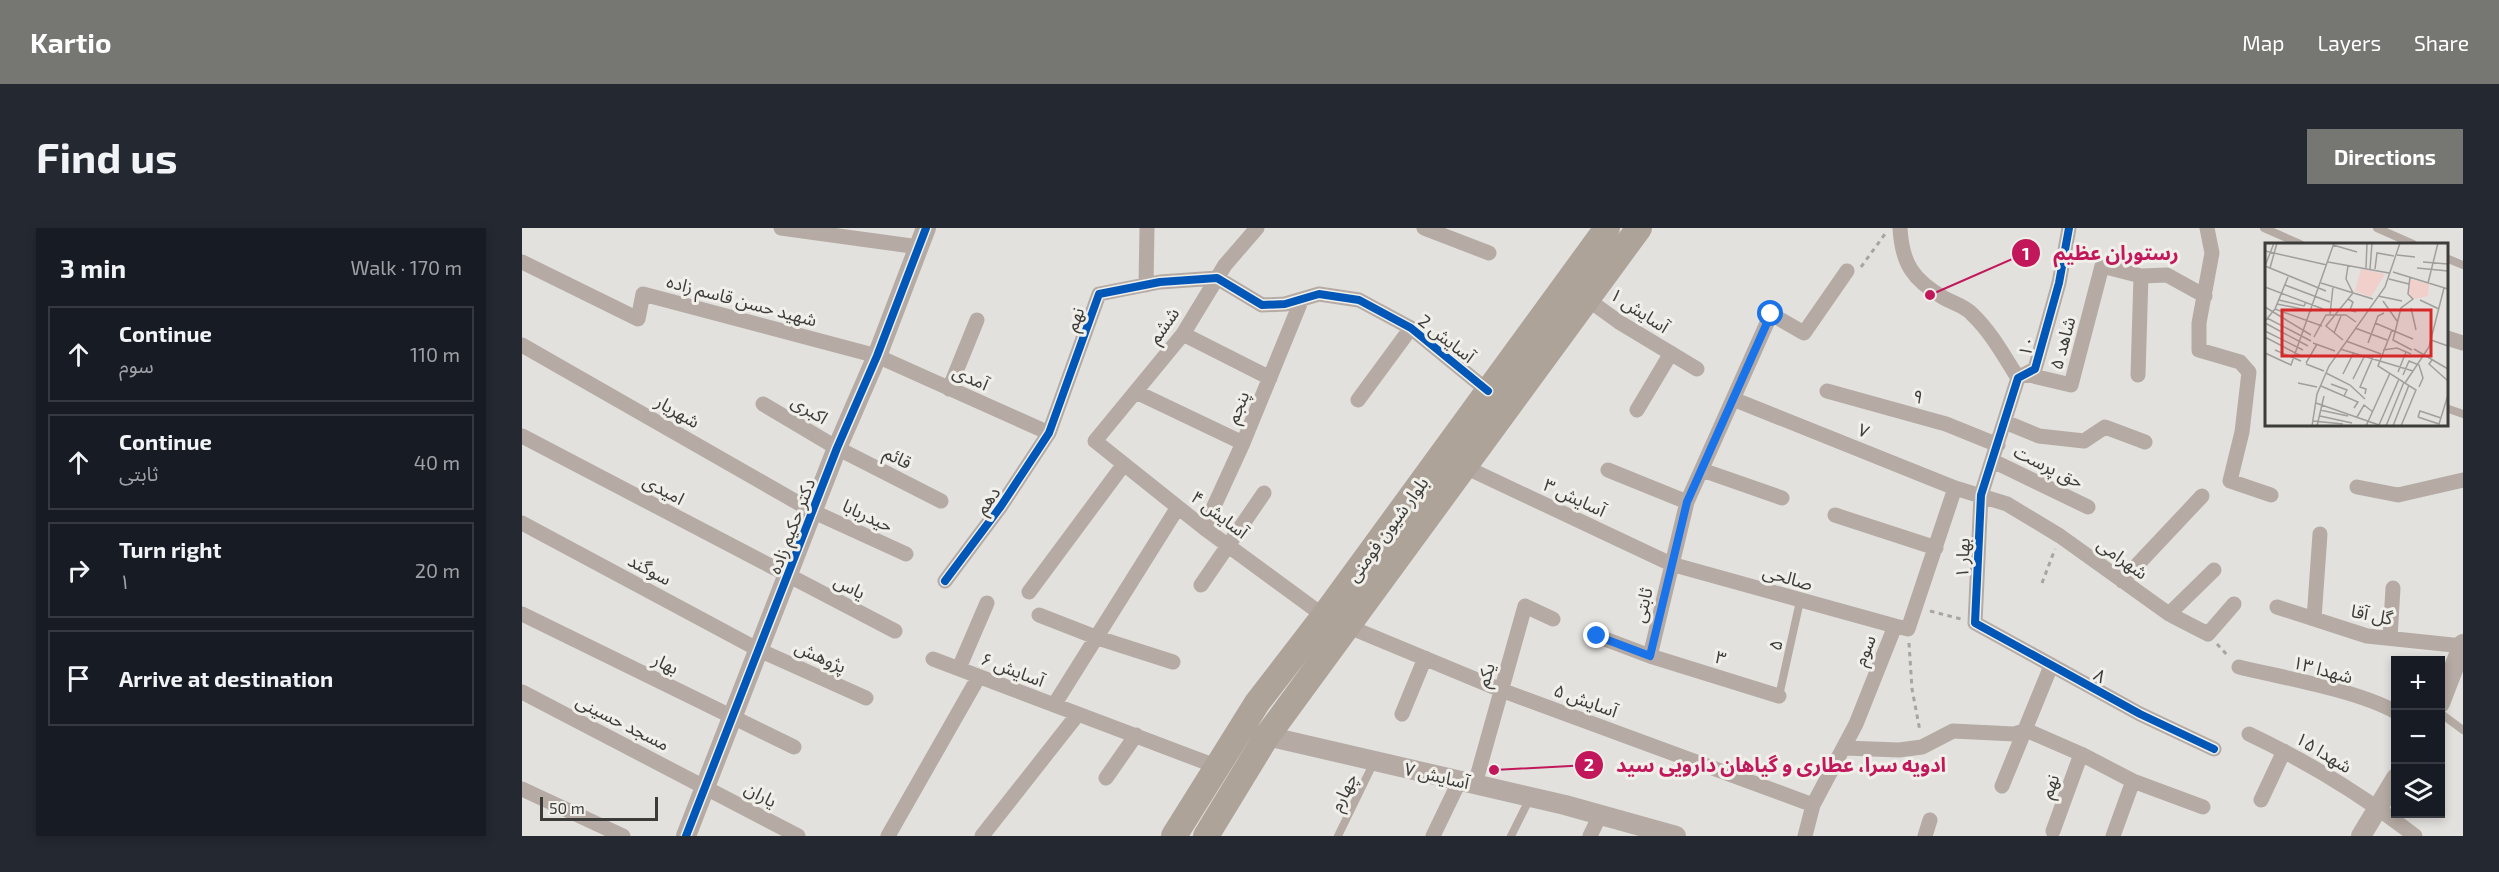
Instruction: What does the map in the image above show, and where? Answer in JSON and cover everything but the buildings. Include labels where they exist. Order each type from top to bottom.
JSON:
[{"type":"main road","name":"بلوار شیون فومنی","points":[[1174,836],[1257,703],[1324,616],[1607,228]]},
{"type":"main road","name":"بلوار شیون فومنی","points":[[1206,836],[1267,735],[1639,228]]},
{"type":"street","points":[[781,228],[919,247]]},
{"type":"street","name":"دکتر حکیم زاده","points":[[686,836],[837,448],[877,356],[926,228]]},
{"type":"street","points":[[1146,285],[1147,228]]},
{"type":"street","name":"ششم","points":[[1095,441],[1182,334],[1217,278],[1257,228]]},
{"type":"street","points":[[1424,228],[1489,254]]},
{"type":"street","points":[[1900,228],[1901,247],[1912,275],[1942,297],[1970,311],[1987,329],[2022,376]]},
{"type":"street","name":"۱۰","points":[[1981,495],[2022,376],[2034,369],[2059,283],[2069,228]]},
{"type":"street","points":[[2207,228],[2212,254],[2199,322],[2199,350],[2240,362],[2249,372],[2242,432],[2230,481],[2271,495]]},
{"type":"street","name":"شهید حسن قاسم زاده","points":[[522,262],[638,319],[643,294],[877,356]]},
{"type":"street","name":"شاهد ۵","points":[[2022,376],[2071,385],[2102,266],[2141,276]]},
{"type":"street","points":[[1671,564],[1687,502],[1771,314],[1804,333],[1847,272]]},
{"type":"street","points":[[2138,375],[2141,276],[2167,275],[2205,296]]},
{"type":"street","name":"نهم","points":[[1049,433],[1099,294],[1146,285],[1217,278]]},
{"type":"street","name":"آسایش 2","points":[[1217,278],[1262,305],[1285,304],[1319,294],[1359,300],[1411,328],[1488,391]]},
{"type":"street","name":"پنجم","points":[[1204,528],[1243,443],[1302,299]]},
{"type":"street","name":"آسایش ۱","points":[[1587,299],[1619,322],[1697,369]]},
{"type":"street","points":[[950,389],[976,320]]},
{"type":"street","points":[[1358,400],[1411,328]]},
{"type":"street","points":[[1182,334],[1270,378]]},
{"type":"street","points":[[2448,338],[2463,343]]},
{"type":"street","name":"شهریار","points":[[522,345],[814,512]]},
{"type":"street","name":"آسایش ۱","points":[[1637,410],[1671,353]]},
{"type":"street","name":"آمدی","points":[[877,356],[1049,433]]},
{"type":"street","name":"۹","points":[[1827,391],[1946,424],[1998,445]]},
{"type":"street","points":[[1136,392],[1243,443]]},
{"type":"street","name":"۷","points":[[1732,399],[1955,488],[1981,495]]},
{"type":"street","name":"اکبری","points":[[763,404],[837,448]]},
{"type":"street","points":[[2005,422],[2039,435],[2084,441],[2105,427],[2145,442]]},
{"type":"street","name":"دهم","points":[[945,581],[1002,506],[1049,433]]},
{"type":"street","name":"امیدی","points":[[522,436],[788,576]]},
{"type":"street","name":"آسایش ۴","points":[[1095,441],[1204,528],[1324,616]]},
{"type":"street","name":"قائم","points":[[837,448],[941,501]]},
{"type":"street","name":"حق پرست","points":[[1993,461],[2088,507]]},
{"type":"street","points":[[1029,592],[1124,464]]},
{"type":"street","name":"آسایش ۳","points":[[1463,466],[1671,564]]},
{"type":"street","points":[[1608,470],[1687,502]]},
{"type":"street","points":[[1702,470],[1782,498]]},
{"type":"street","points":[[2357,487],[2398,495],[2463,480]]},
{"type":"street","name":"سوم","points":[[1805,836],[1813,805],[1844,748],[1902,628],[1916,607],[1955,488]]},
{"type":"street","points":[[1201,585],[1264,494]]},
{"type":"street","name":"شهرامی","points":[[1981,495],[2007,504],[2060,536],[2169,614],[2208,634]]},
{"type":"street","name":"بهار ۱","points":[[1975,623],[1981,495]]},
{"type":"street","points":[[2122,581],[2202,496]]},
{"type":"street","points":[[1054,705],[1178,507]]},
{"type":"street","name":"حیدربابا","points":[[814,512],[906,554]]},
{"type":"street","points":[[1835,515],[1936,548]]},
{"type":"street","name":"سوگند","points":[[522,523],[759,650]]},
{"type":"street","points":[[2314,619],[2320,534]]},
{"type":"street","name":"صالحی","points":[[1671,564],[1902,628]]},
{"type":"street","name":"ثابتی","points":[[1650,656],[1671,564]]},
{"type":"street","points":[[2169,614],[2214,570]]},
{"type":"street","name":"یاس","points":[[788,576],[895,631]]},
{"type":"street","points":[[2390,638],[2393,588]]},
{"type":"street","points":[[959,668],[987,603]]},
{"type":"street","points":[[2208,634],[2234,604]]},
{"type":"street","name":"یکم","points":[[1467,782],[1501,690],[1525,606],[1553,619]]},
{"type":"street","name":"گل آقا","points":[[2277,607],[2367,636],[2463,645]]},
{"type":"street","name":"بهار","points":[[522,614],[794,747]]},
{"type":"street","points":[[1039,615],[1098,638],[1173,662]]},
{"type":"street","name":"۸","points":[[1975,623],[2140,714],[2214,749]]},
{"type":"street","name":"آسایش ۵","points":[[1347,626],[1501,690],[1813,805]]},
{"type":"street","name":"۳","points":[[1597,636],[1650,656],[1779,696]]},
{"type":"street","points":[[2445,690],[2463,645]]},
{"type":"street","name":"پژوهش","points":[[759,650],[866,698]]},
{"type":"street","name":"آسایش ۶","points":[[933,658],[978,678],[1218,767]]},
{"type":"street","points":[[1402,714],[1425,658]]},
{"type":"street","points":[[2002,786],[2051,666]]},
{"type":"street","name":"شهدا ۱۳","points":[[2239,667],[2332,691],[2392,710]]},
{"type":"street","points":[[888,836],[978,678]]},
{"type":"street","name":"مسجد حسینی","points":[[522,692],[705,786]]},
{"type":"street","points":[[982,836],[1078,714]]},
{"type":"street","points":[[1844,748],[1899,750],[1922,747],[1953,731],[2014,734],[2026,730],[2081,753],[2133,781],[2203,807]]},
{"type":"street","name":"شهدا ۱۵","points":[[2249,734],[2284,751],[2378,807],[2415,836]]},
{"type":"street","points":[[1106,778],[1136,735]]},
{"type":"street","name":"آسایش ۷","points":[[1267,735],[1530,797],[1676,836]]},
{"type":"street","points":[[2261,800],[2284,751]]},
{"type":"street","name":"نهم","points":[[2053,831],[2081,753]]},
{"type":"street","points":[[2113,836],[2133,781]]},
{"type":"street","points":[[1433,836],[1467,782]]},
{"type":"street","name":"یاران","points":[[705,786],[798,836]]},
{"type":"street","points":[[2361,836],[2391,786]]},
{"type":"street","points":[[522,789],[623,836]]},
{"type":"street","points":[[1590,836],[1600,815]]},
{"type":"street","points":[[1925,836],[1930,820]]},
{"type":"lane","points":[[2264,228],[2298,243]]},
{"type":"lane","points":[[2377,228],[2411,243]]},
{"type":"lane","points":[[2448,259],[2463,265]]},
{"type":"lane","points":[[2448,409],[2463,414]]},
{"type":"lane","name":"۵","points":[[1779,696],[1800,601]]},
{"type":"lane","points":[[2445,717],[2463,730]]},
{"type":"lane","name":"چهارم","points":[[1338,836],[1374,761]]},
{"type":"lane","points":[[1511,836],[1530,797]]},
{"type":"path","points":[[1847,272],[1854,276],[1890,228]]},
{"type":"path","points":[[2042,583],[2060,536]]},
{"type":"path","points":[[1916,607],[1975,623]]},
{"type":"path","points":[[1902,628],[1922,747]]},
{"type":"path","points":[[2208,634],[2239,667]]},
{"type":"cycle path","points":[[686,836],[837,448],[877,356],[926,228]]},
{"type":"cycle path","points":[[2069,228],[2059,283],[2035,369],[2018,378],[1981,495],[1975,623],[2140,714],[2214,749]]},
{"type":"cycle path","points":[[945,581],[1001,506],[1049,433],[1099,294],[1160,282],[1217,278],[1262,305],[1285,304],[1319,294],[1359,300],[1411,328],[1488,391]]},
{"type":"place","name":"رستوران عظیم","points":[[1930,295]]},
{"type":"place","name":"ادویه سرا، عطاری و گیاهان دارویی سید","points":[[1494,770]]},
{"type":"route","points":[[1597,636],[1650,656],[1687,502],[1771,314]]}]
